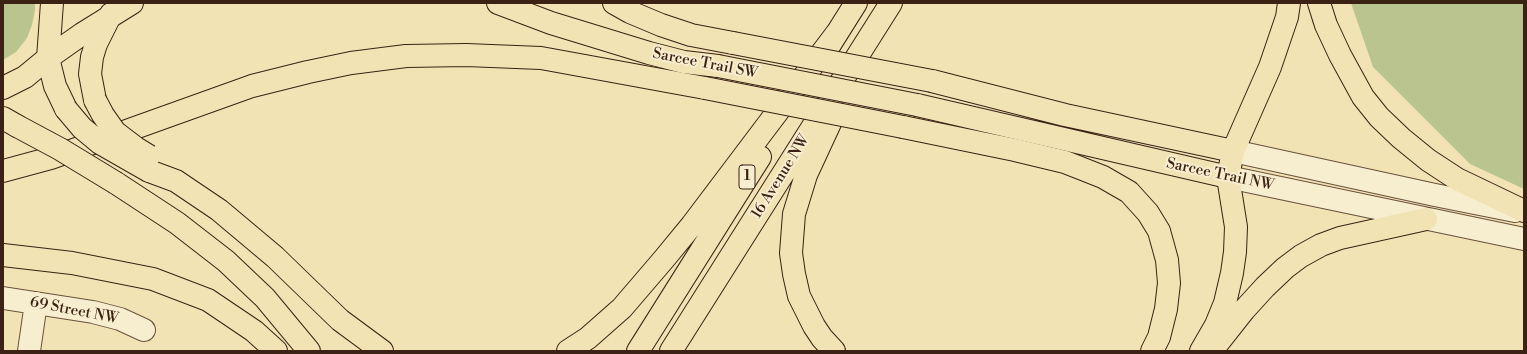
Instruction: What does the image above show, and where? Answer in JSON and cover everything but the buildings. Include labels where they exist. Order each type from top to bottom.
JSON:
[{"type":"highway","points":[[52,3],[48,58],[55,86],[66,109],[82,128],[100,143],[163,173],[205,199],[241,227],[288,269],[340,320],[382,351]]},
{"type":"highway","points":[[3,88],[25,77],[48,58],[111,14],[132,3]]},
{"type":"highway","name":"Sarcee Trail SW","points":[[498,3],[551,23],[628,48],[684,62],[718,66],[917,105]]},
{"type":"highway","name":"Sarcee Trail SW","points":[[614,3],[630,12],[661,25],[691,35],[932,81]]},
{"type":"highway","name":"16 Avenue NW","points":[[638,351],[856,3]]},
{"type":"highway","name":"16 Avenue NW","points":[[671,351],[891,3]]},
{"type":"highway","points":[[1201,351],[1216,325],[1225,303],[1234,259],[1236,227],[1228,177],[1233,151],[1270,67],[1287,17],[1289,3]]},
{"type":"highway","points":[[1319,3],[1326,25],[1340,55],[1363,97],[1379,117],[1401,138],[1428,160],[1451,175],[1524,212]]},
{"type":"highway","points":[[111,14],[96,44],[92,57],[90,74],[95,100],[115,132],[129,144],[159,162],[163,173]]},
{"type":"highway","points":[[568,351],[588,338],[618,311],[664,259],[692,225],[837,33]]},
{"type":"highway","points":[[834,351],[822,338],[814,326],[800,296],[794,274],[791,253],[794,214],[806,175],[869,38]]},
{"type":"highway","points":[[3,171],[59,155],[252,86],[308,72],[366,61],[406,56],[466,55],[541,58],[705,88],[1014,150],[1065,162],[1104,177],[1129,192],[1148,212],[1159,230],[1167,260],[1169,283],[1166,309],[1159,337],[1152,351]]},
{"type":"highway","name":"Sarcee Trail NW","points":[[932,81],[1065,115],[1233,151]]},
{"type":"highway","name":"Sarcee Trail NW","points":[[917,105],[1228,177]]},
{"type":"highway","points":[[10,122],[54,145],[116,182],[191,233],[236,269],[265,298],[309,351]]},
{"type":"highway","points":[[1212,351],[1244,310],[1265,287],[1285,268],[1301,256],[1321,245],[1340,238],[1426,219]]},
{"type":"highway","points":[[3,255],[72,263],[153,279],[208,300],[254,331],[276,351]]},
{"type":"street","name":"Sarcee Trail NW","points":[[1233,151],[1436,195],[1524,212]]},
{"type":"street","name":"Sarcee Trail NW","points":[[1228,177],[1524,239]]},
{"type":"street","name":"69 Street NW","points":[[3,298],[93,312],[120,319],[144,330]]},
{"type":"street","points":[[29,351],[36,303]]},
{"type":"green space","points":[[3,3],[35,3],[35,10],[32,25],[27,38],[16,52],[3,60]]},
{"type":"green space","points":[[1351,3],[1524,3],[1524,189],[1470,164],[1373,67]]}]
